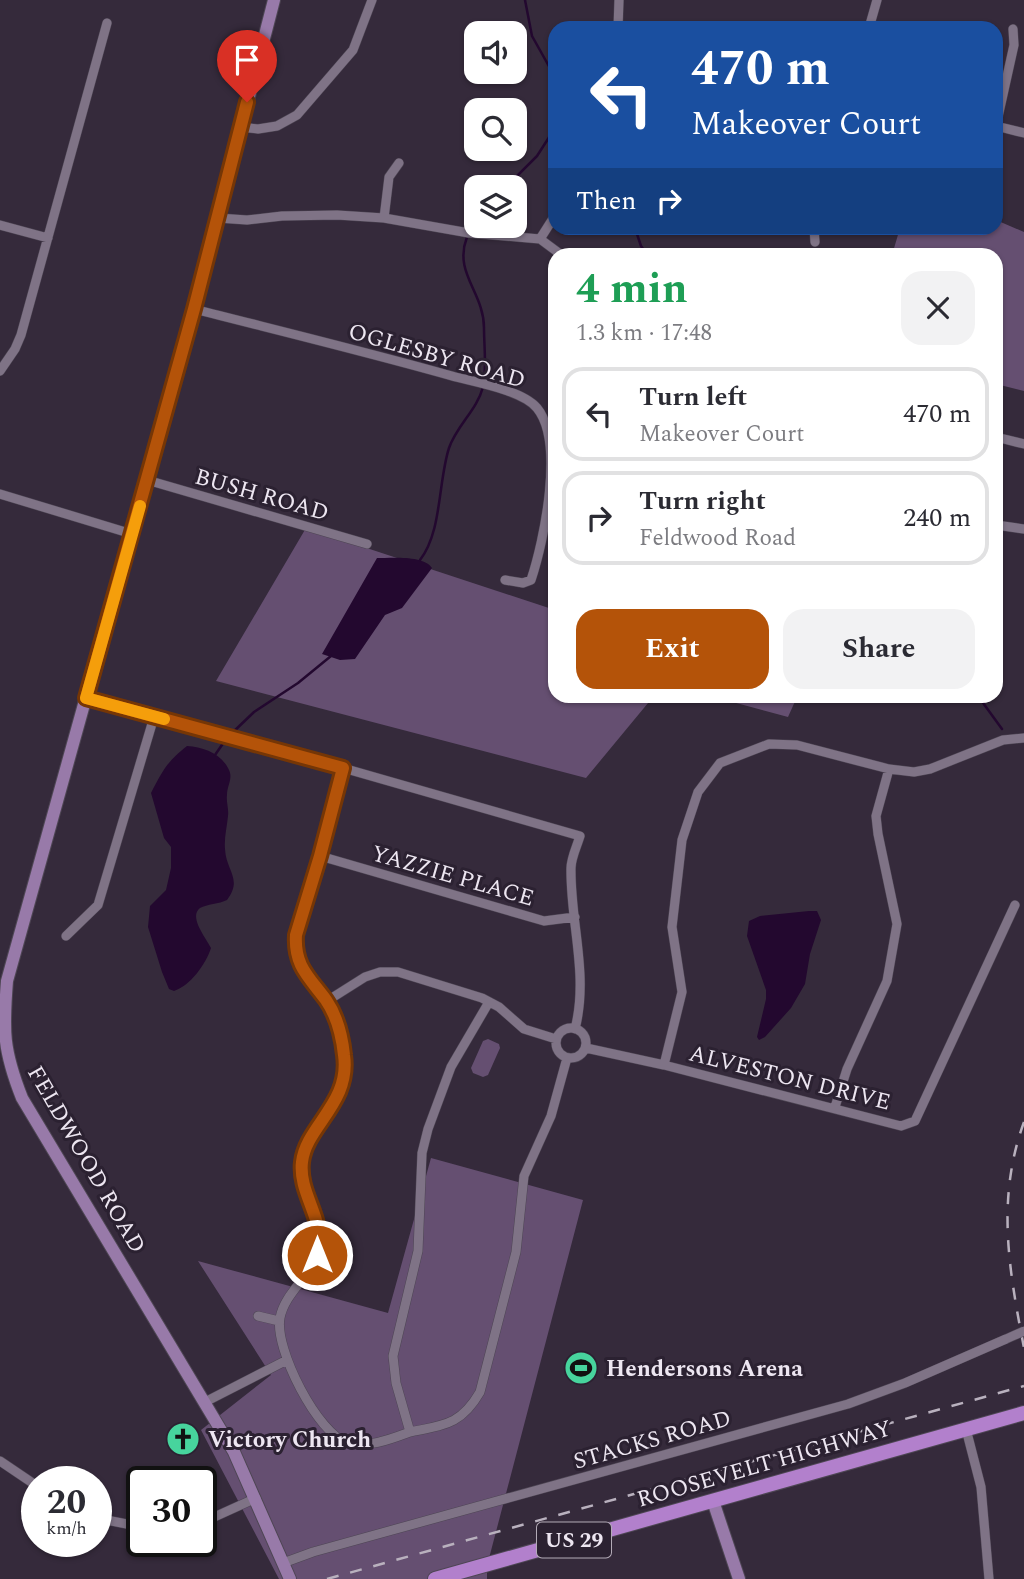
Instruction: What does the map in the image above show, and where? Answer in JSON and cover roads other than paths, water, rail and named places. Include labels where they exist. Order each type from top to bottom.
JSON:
[{"type":"main road","name":"ROOSEVELT HIGHWAY","points":[[435,1579],[1024,1413]]},
{"type":"street","name":"FELDWOOD ROAD","points":[[274,0],[147,480],[3,980],[4,1040],[11,1071],[22,1098],[233,1451],[290,1579]]},
{"type":"street","points":[[240,127],[258,129],[277,126],[297,115],[353,50],[372,0]]},
{"type":"street","points":[[618,21],[619,0]]},
{"type":"street","points":[[871,21],[877,0]]},
{"type":"street","points":[[0,371],[21,335],[107,23]]},
{"type":"street","points":[[1003,94],[1014,45],[1013,29]]},
{"type":"street","points":[[1003,128],[1024,133]]},
{"type":"street","points":[[384,218],[389,177],[399,163]]},
{"type":"street","points":[[218,218],[247,220],[337,215],[384,218],[469,233],[540,239],[552,248]]},
{"type":"street","points":[[0,225],[48,238]]},
{"type":"street","points":[[540,239],[548,226]]},
{"type":"street","points":[[814,235],[815,242]]},
{"type":"street","name":"OGLESBY ROAD","points":[[194,309],[437,372],[529,401],[543,419],[548,450]]},
{"type":"street","points":[[1003,439],[1024,444]]},
{"type":"street","name":"BUSH ROAD","points":[[147,480],[367,544]]},
{"type":"street","points":[[0,494],[132,534]]},
{"type":"street","name":"OGLESBY ROAD","points":[[505,580],[523,583],[531,580],[546,518],[548,498]]},
{"type":"street","points":[[1003,526],[1024,529]]},
{"type":"street","points":[[86,698],[580,836],[571,865],[581,982],[581,1006],[576,1029]]},
{"type":"street","points":[[66,936],[98,905],[153,716]]},
{"type":"street","points":[[664,1065],[682,992],[672,926],[682,840],[698,792],[720,763],[769,744],[797,745],[889,769],[914,772],[930,769],[1003,740],[1024,738]]},
{"type":"street","points":[[343,768],[296,935],[295,947],[303,973],[327,1001],[338,1023],[344,1069],[338,1096],[308,1146],[302,1163],[304,1183],[320,1230],[320,1249],[284,1307],[279,1321],[279,1338],[286,1360],[320,1422],[338,1439],[370,1444],[453,1421],[469,1410],[480,1392],[516,1252],[524,1176],[551,1116],[567,1058]]},
{"type":"street","points":[[835,1107],[847,1069],[887,981],[897,924],[876,816],[889,769]]},
{"type":"street","name":"YAZZIE PLACE","points":[[320,856],[544,921],[575,917]]},
{"type":"street","name":"ALVESTON DRIVE","points":[[586,1048],[835,1107],[901,1126],[915,1121],[1015,905]]},
{"type":"street","points":[[327,1001],[365,977],[389,972],[410,976],[489,1002],[524,1029],[556,1039]]},
{"type":"street","points":[[410,1432],[396,1383],[393,1356],[418,1251],[422,1153],[451,1067],[489,1002]]},
{"type":"street","points":[[565,1029],[576,1029],[584,1036],[586,1048],[579,1057],[567,1058],[559,1053],[556,1039],[565,1029]]},
{"type":"street","points":[[258,1316],[279,1321]]},
{"type":"street","name":"STACKS ROAD","points":[[283,1563],[313,1552],[848,1404],[905,1383],[1024,1331]]},
{"type":"street","points":[[205,1402],[286,1360]]},
{"type":"street","points":[[966,1429],[981,1487],[989,1579]]},
{"type":"street","points":[[0,1461],[21,1475]]},
{"type":"street","points":[[217,1516],[256,1498]]},
{"type":"street","points":[[713,1501],[739,1579]]},
{"type":"waterway","points":[[525,0],[532,36],[548,65]]},
{"type":"waterway","points":[[518,175],[537,156],[548,139]]},
{"type":"waterway","points":[[637,235],[642,248]]},
{"type":"waterway","points":[[420,560],[427,549],[436,521],[449,448],[483,387],[483,315],[466,272],[464,250],[467,238]]},
{"type":"waterway","points":[[230,735],[254,712],[298,683],[331,656]]},
{"type":"waterway","points":[[983,703],[1002,729]]},
{"type":"waterway","points":[[215,755],[224,742]]},
{"type":"railway","points":[[1024,1122],[1015,1151],[1008,1207],[1010,1263],[1024,1348]]},
{"type":"railway","points":[[327,1579],[1024,1386]]},
{"type":"place","name":"Hendersons Arena","points":[[581,1368]]},
{"type":"place","name":"Victory Church","points":[[183,1439]]}]
